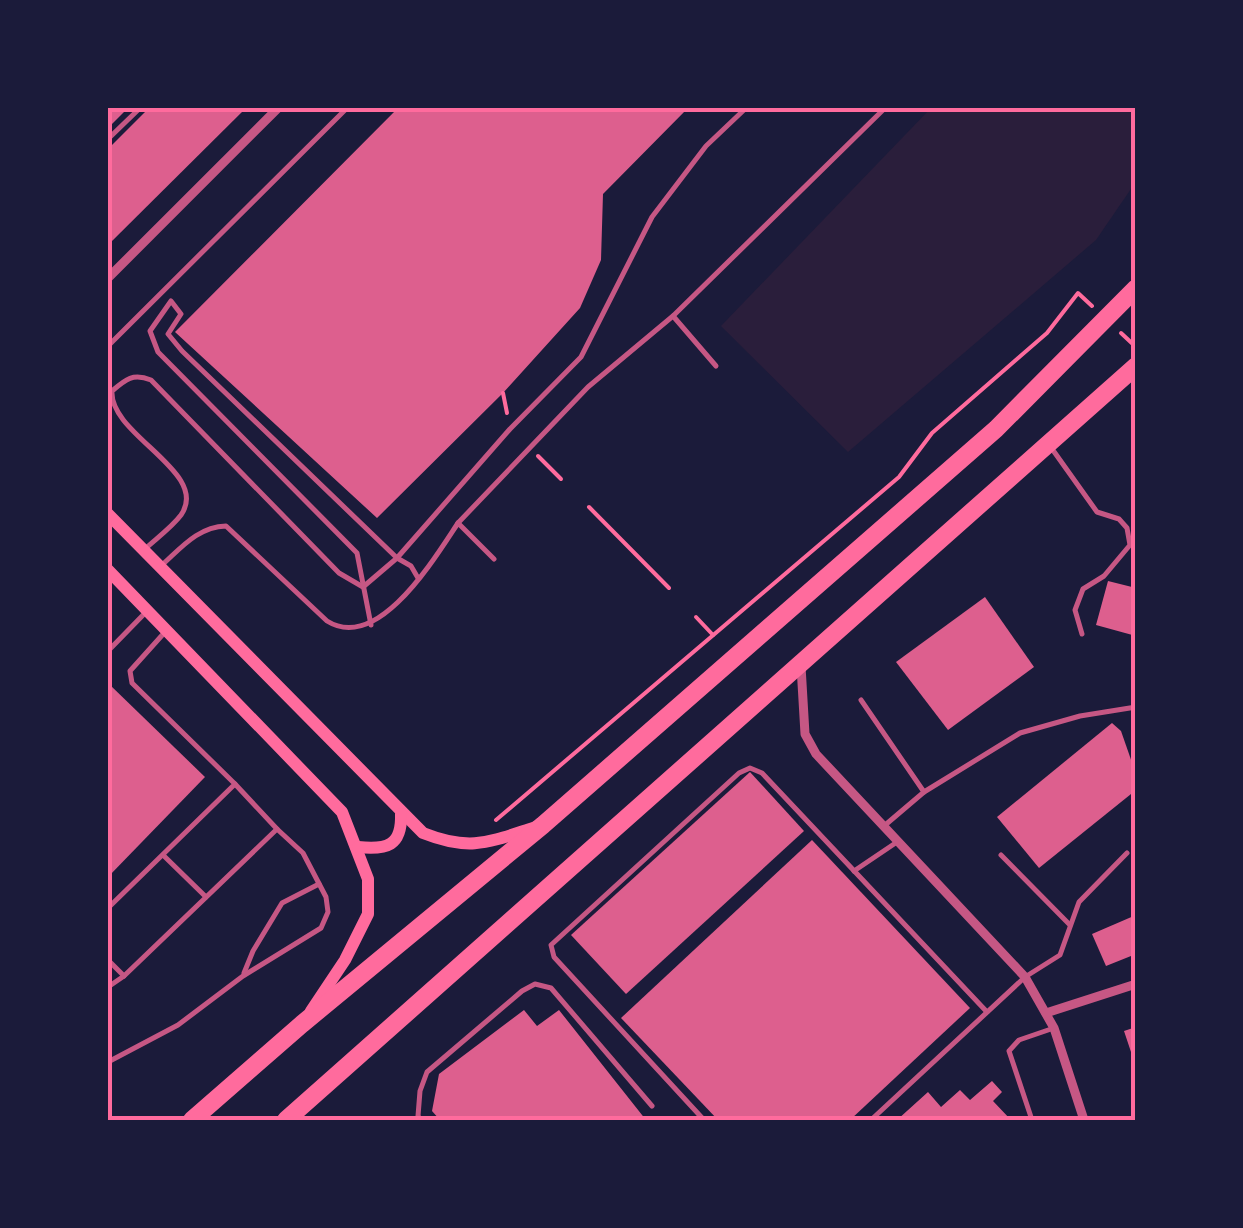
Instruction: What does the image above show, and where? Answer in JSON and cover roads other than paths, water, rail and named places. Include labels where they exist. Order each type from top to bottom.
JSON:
[{"type":"highway","points":[[192,1120],[543,825],[996,428],[1136,288]]},
{"type":"highway","points":[[286,1120],[1135,366]]},
{"type":"main road","points":[[108,514],[423,833],[470,846],[543,825]]},
{"type":"main road","points":[[108,570],[342,812],[358,848],[368,879],[368,914],[345,960],[302,1024]]},
{"type":"main road","points":[[358,848],[378,849],[392,844],[402,830],[401,814]]},
{"type":"street","points":[[108,278],[278,108]]},
{"type":"street","points":[[801,666],[805,734],[816,754],[1025,977],[1054,1028],[1084,1120]]},
{"type":"street","points":[[1046,1013],[1136,984]]},
{"type":"lane","points":[[108,139],[140,108]]},
{"type":"lane","points":[[108,346],[347,108]]},
{"type":"lane","points":[[363,587],[397,558],[510,429],[580,357],[652,217],[706,146],[746,108]]},
{"type":"lane","points":[[160,567],[196,535],[211,527],[226,526],[337,628],[371,624],[394,605],[458,523],[588,387],[674,316],[885,108]]},
{"type":"lane","points":[[371,624],[357,553],[158,352],[150,331],[171,302],[182,314],[168,334],[182,351],[397,558],[411,566],[418,578]]},
{"type":"lane","points":[[674,316],[716,366]]},
{"type":"lane","points":[[144,550],[183,512],[186,492],[178,475],[118,416],[112,402],[112,391],[129,377],[139,376],[151,380],[338,573],[363,587]]},
{"type":"lane","points":[[1049,444],[1097,512],[1120,518],[1127,528],[1130,545],[1104,576],[1082,588],[1075,610],[1082,634]]},
{"type":"lane","points":[[458,523],[494,559]]},
{"type":"lane","points":[[108,651],[147,610]]},
{"type":"lane","points":[[108,1062],[178,1025],[243,976],[321,928],[328,912],[303,853],[132,682],[130,671],[166,630]]},
{"type":"lane","points":[[861,700],[924,792]]},
{"type":"lane","points":[[884,826],[924,792],[1020,733],[1080,716],[1136,707]]},
{"type":"lane","points":[[704,1120],[554,956],[551,946],[725,786],[750,768],[762,773],[987,1012]]},
{"type":"lane","points":[[108,908],[235,784]]},
{"type":"lane","points":[[108,988],[277,829]]},
{"type":"lane","points":[[854,872],[898,841]]},
{"type":"lane","points":[[871,1120],[1025,977],[1060,955],[1079,902],[1128,853]]},
{"type":"lane","points":[[163,855],[206,896]]},
{"type":"lane","points":[[1001,855],[1068,924]]},
{"type":"lane","points":[[243,976],[282,903],[319,884]]},
{"type":"lane","points":[[108,960],[124,976]]},
{"type":"lane","points":[[421,1120],[420,1092],[427,1072],[535,984],[551,988],[652,1106]]},
{"type":"lane","points":[[1032,1120],[1009,1051],[1020,1040],[1054,1028]]}]
